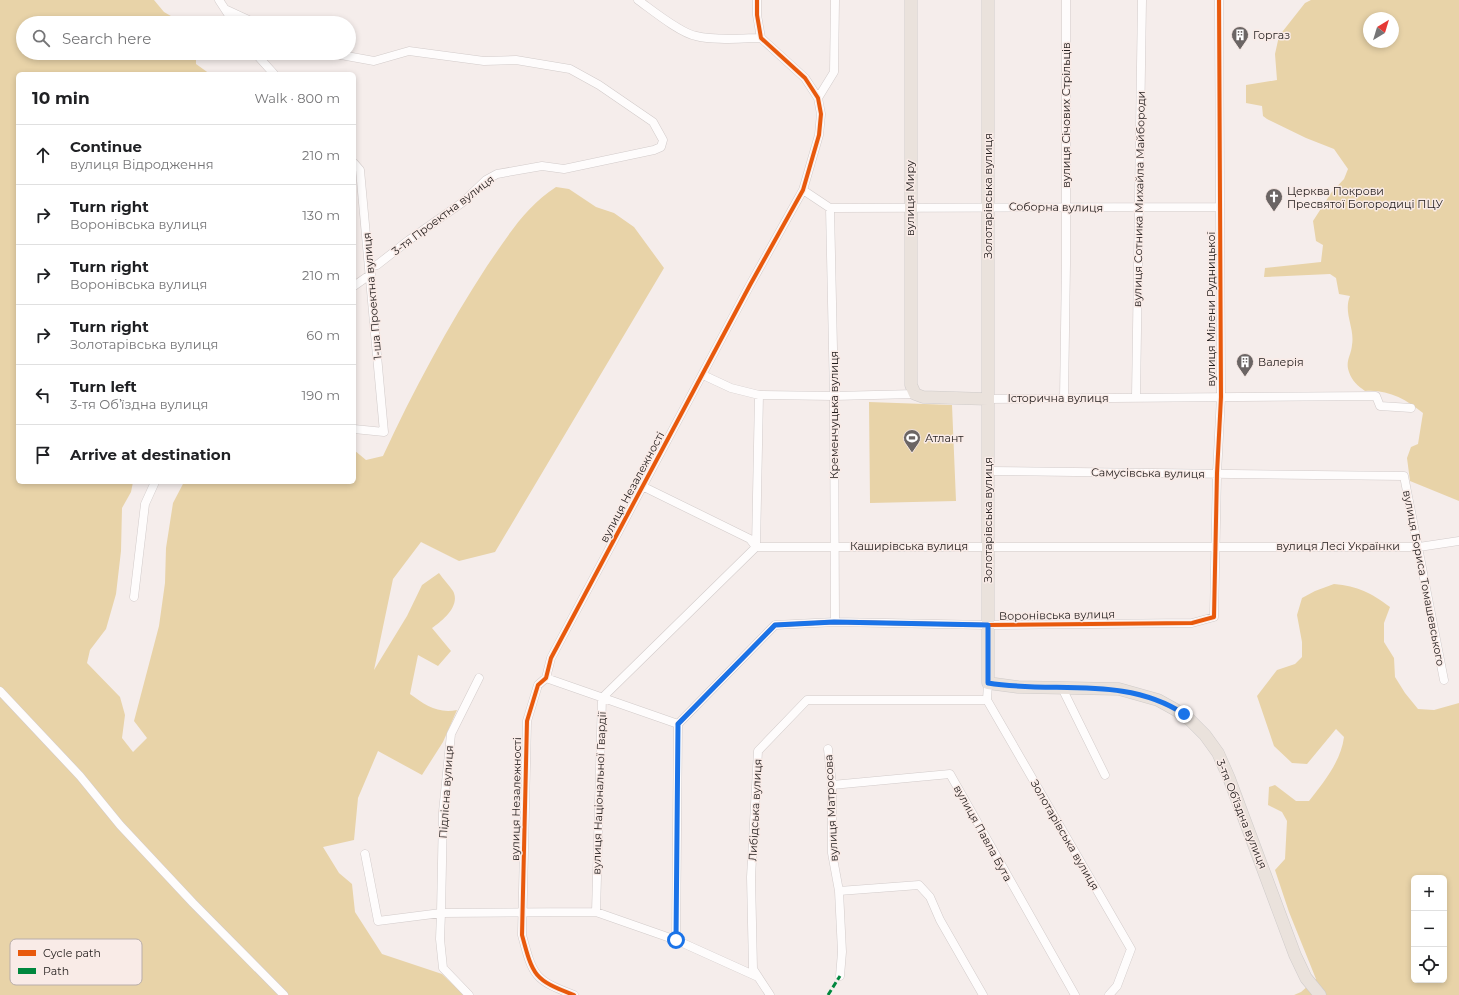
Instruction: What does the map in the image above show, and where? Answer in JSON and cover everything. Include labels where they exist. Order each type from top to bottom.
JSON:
[{"type":"main road","name":"вулиця Миру","points":[[911,0],[911,385],[915,394]]},
{"type":"main road","name":"Золотарівська вулиця","points":[[988,0],[988,683]]},
{"type":"main road","name":"Історична вулиця","points":[[915,394],[923,396],[988,399]]},
{"type":"main road","name":"3-тя Обʼїздна вулиця","points":[[988,683],[1014,687],[1108,688],[1147,696],[1184,714],[1205,735],[1218,754],[1229,778],[1295,955],[1306,978],[1320,995]]},
{"type":"street","points":[[219,0],[230,16]]},
{"type":"street","points":[[638,0],[673,24],[694,36],[718,38],[761,38],[757,15],[757,0]]},
{"type":"street","points":[[818,98],[834,72],[835,0]]},
{"type":"street","name":"вулиця Січових Стрільців","points":[[1064,398],[1066,0]]},
{"type":"street","name":"вулиця Сотника Михайла Майбороди","points":[[1136,398],[1142,0]]},
{"type":"street","name":"вулиця Мілени Рудницької","points":[[1214,617],[1217,473],[1221,397],[1219,0]]},
{"type":"street","points":[[225,9],[240,16]]},
{"type":"street","name":"вулиця Незалежності","points":[[574,995],[541,981],[534,970],[522,935],[527,721],[538,685],[546,678],[551,658],[750,285],[803,190],[819,135],[821,114],[818,98],[805,78],[761,38]]},
{"type":"street","name":"3-тя Проектна вулиця","points":[[356,58],[374,61],[409,51],[484,61],[516,60],[570,69],[599,85],[653,122],[662,140],[661,147],[654,150],[564,169],[542,166],[497,174],[486,180],[463,202],[370,270],[356,284]]},
{"type":"street","points":[[261,60],[272,72]]},
{"type":"street","name":"1-ша Проектна вулиця","points":[[356,165],[360,170],[384,432],[356,429]]},
{"type":"street","points":[[803,190],[830,208]]},
{"type":"street","name":"Соборна вулиця","points":[[830,208],[988,206],[1066,208],[1220,207]]},
{"type":"street","name":"Кременчуцька вулиця","points":[[830,208],[834,396],[834,622]]},
{"type":"street","name":"Історична вулиця","points":[[703,375],[731,388],[759,396],[915,394]]},
{"type":"street","points":[[756,547],[759,396]]},
{"type":"street","name":"Історична вулиця","points":[[988,399],[1376,396],[1380,406],[1411,408]]},
{"type":"street","name":"Самусівська вулиця","points":[[988,471],[1404,476]]},
{"type":"street","name":"вулиця Бориса Томашевського","points":[[1404,476],[1419,546],[1444,680]]},
{"type":"street","points":[[134,597],[145,504],[154,484]]},
{"type":"street","points":[[642,486],[750,539],[756,547]]},
{"type":"street","name":"вулиця Лесі Українки","points":[[1216,546],[1419,546],[1459,541]]},
{"type":"street","name":"Каширівська вулиця","points":[[756,547],[1216,546]]},
{"type":"street","name":"вулиця Національної Гвардії","points":[[596,912],[602,698],[756,547]]},
{"type":"street","name":"Воронівська вулиця","points":[[678,724],[775,625],[834,622],[988,625],[1192,623],[1214,617]]},
{"type":"street","name":"Підлісна вулиця","points":[[470,995],[443,968],[440,938],[443,812],[451,734],[479,678]]},
{"type":"street","points":[[546,678],[678,724],[676,940]]},
{"type":"street","name":"Золотарівська вулиця","points":[[988,683],[987,700],[1131,949],[1117,986],[1109,995]]},
{"type":"street","points":[[1062,688],[1105,775]]},
{"type":"street","points":[[0,690],[80,776],[126,831],[198,908],[284,995]]},
{"type":"street","name":"Либідська вулиця","points":[[770,995],[753,969],[751,877],[758,751],[807,700],[987,700]]},
{"type":"street","name":"вулиця Матросова","points":[[828,749],[832,785],[832,853],[839,891]]},
{"type":"street","name":"вулиця Павла Бута","points":[[832,785],[950,774],[1075,995]]},
{"type":"street","points":[[365,854],[378,921],[441,913],[523,911],[596,912],[676,940],[758,977]]},
{"type":"street","points":[[840,976],[842,952],[839,891],[919,885],[930,897],[940,920],[983,995]]},
{"type":"shaded area","points":[[0,0],[154,0],[164,12],[171,16],[16,16],[16,60],[196,60],[196,64],[207,72],[16,72],[16,484],[133,484],[131,492],[122,508],[121,551],[116,594],[106,629],[90,650],[87,663],[120,697],[125,715],[122,738],[133,752],[147,738],[134,721],[159,626],[165,583],[166,548],[173,503],[183,484],[356,484],[356,452],[366,460],[383,456],[406,407],[432,359],[487,266],[526,213],[535,203],[556,187],[569,189],[596,207],[614,213],[634,227],[664,268],[495,552],[459,561],[421,542],[393,579],[374,670],[407,616],[422,585],[439,573],[453,591],[455,597],[453,607],[441,621],[432,628],[451,651],[438,666],[418,655],[410,694],[432,708],[444,711],[457,710],[443,742],[422,775],[378,751],[358,798],[354,840],[323,847],[339,873],[352,884],[355,912],[382,954],[442,974],[464,995],[0,995]]},
{"type":"shaded area","points":[[1311,0],[1459,0],[1459,501],[1410,481],[1407,458],[1411,447],[1418,444],[1423,413],[1410,403],[1389,393],[1365,391],[1352,378],[1348,368],[1352,339],[1348,314],[1348,302],[1350,296],[1339,294],[1336,278],[1330,274],[1264,277],[1265,268],[1321,262],[1323,245],[1316,241],[1313,221],[1331,193],[1344,179],[1348,169],[1334,149],[1306,138],[1267,119],[1263,116],[1262,106],[1246,103],[1246,85],[1277,80],[1275,54],[1279,36],[1305,3]]},
{"type":"shaded area","name":"Атлант","points":[[869,402],[952,405],[956,501],[870,503]]},
{"type":"shaded area","points":[[1334,584],[1357,588],[1377,598],[1390,607],[1384,623],[1384,642],[1394,658],[1395,677],[1405,693],[1418,709],[1434,710],[1459,703],[1459,995],[1294,995],[1301,992],[1316,979],[1289,912],[1275,870],[1285,859],[1287,821],[1282,812],[1268,805],[1269,787],[1275,785],[1296,801],[1309,801],[1336,763],[1344,737],[1336,729],[1307,764],[1292,763],[1274,746],[1257,696],[1277,670],[1295,664],[1302,657],[1302,642],[1297,615],[1302,598],[1315,591]]},
{"type":"marked path","points":[[828,995],[840,976]]},
{"type":"cycle path","points":[[574,995],[551,985],[537,975],[529,960],[522,935],[527,721],[538,685],[546,678],[551,658],[750,285],[803,190],[819,135],[821,114],[818,98],[805,78],[761,38],[757,15],[757,0]]},
{"type":"cycle path","points":[[678,724],[775,625],[835,622],[988,625],[1192,623],[1214,617],[1217,473],[1221,397],[1219,0]]},
{"type":"place","name":"Горгаз","points":[[1240,50]]},
{"type":"place","name":"Церква Покрови Пресвятої Богородиці ПЦУ","points":[[1274,212]]},
{"type":"place","name":"Валерія","points":[[1245,377]]},
{"type":"place","name":"Атлант","points":[[912,453]]},
{"type":"route","points":[[676,940],[678,724],[775,625],[834,622],[988,625],[988,683],[1009,687],[1119,689],[1135,692],[1158,700],[1184,714]]}]
